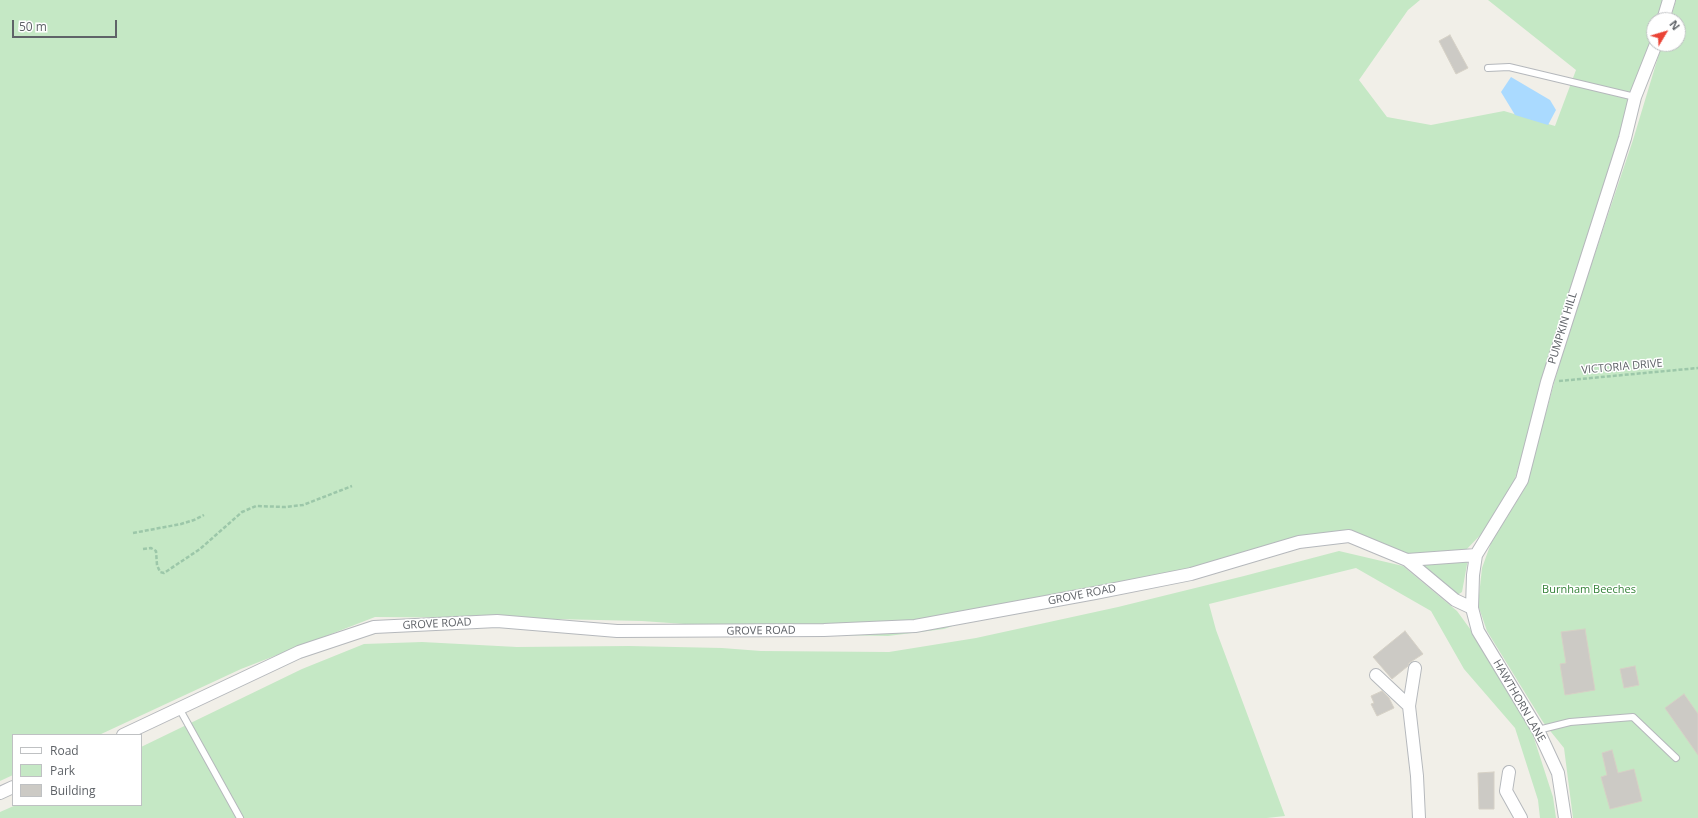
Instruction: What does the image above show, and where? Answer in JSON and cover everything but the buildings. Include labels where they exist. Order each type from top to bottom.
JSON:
[{"type":"street","points":[[1665,12],[1669,0]]},
{"type":"street","name":"PUMPKIN HILL","points":[[1472,608],[1473,575],[1476,555],[1522,480],[1547,382],[1624,138],[1635,97],[1653,52]]},
{"type":"street","name":"GROVE ROAD","points":[[125,734],[299,652],[374,627],[497,622],[617,631],[824,630],[915,626],[1191,574],[1300,542],[1349,536],[1407,560],[1455,600],[1472,608]]},
{"type":"street","name":"GROVE ROAD","points":[[1407,560],[1476,555]]},
{"type":"street","name":"HAWTHORN LANE","points":[[1472,608],[1478,632],[1538,730],[1558,773],[1565,818]]},
{"type":"street","points":[[1415,668],[1409,706],[1417,776],[1419,818]]},
{"type":"street","points":[[1376,675],[1409,706]]},
{"type":"street","points":[[1509,772],[1506,791],[1521,818]]},
{"type":"street","points":[[0,793],[12,787]]},
{"type":"lane","points":[[1488,68],[1509,67],[1635,97]]},
{"type":"lane","points":[[179,708],[240,818]]},
{"type":"lane","points":[[1538,730],[1570,722],[1633,717],[1676,758]]},
{"type":"path","name":"VICTORIA DRIVE","points":[[1547,382],[1698,368]]},
{"type":"path","points":[[143,548],[151,548],[156,551],[157,565],[160,572],[164,573],[200,550],[242,512],[256,506],[303,505],[352,486]]},
{"type":"path","points":[[133,533],[181,524],[204,515]]},
{"type":"green space","points":[[0,0],[1420,0],[1408,10],[1359,80],[1387,117],[1431,125],[1504,111],[1555,126],[1576,70],[1488,0],[1664,0],[1660,12],[1646,12],[1647,52],[1624,121],[1513,485],[1490,525],[1464,552],[1411,556],[1359,538],[1330,532],[1233,565],[1010,606],[944,629],[888,636],[838,635],[642,621],[375,617],[241,669],[101,734],[12,734],[12,775],[0,781]]},
{"type":"green space","name":"Burnham Beeches","points":[[1676,0],[1698,0],[1698,818],[1573,818],[1564,748],[1543,722],[1487,631],[1478,605],[1482,568],[1491,543],[1525,488],[1566,340],[1633,140],[1660,52],[1686,52],[1686,12],[1672,12]]},
{"type":"green space","points":[[1339,551],[1403,566],[1457,611],[1473,633],[1532,732],[1553,797],[1556,818],[1540,818],[1538,800],[1515,728],[1464,669],[1431,611],[1356,568],[1209,604],[1216,630],[1285,816],[1267,818],[0,818],[0,812],[14,806],[142,806],[142,747],[302,669],[364,644],[422,642],[517,647],[629,646],[722,648],[761,651],[889,652],[976,638],[1118,607]]},
{"type":"green space","points":[[1468,559],[1462,592],[1456,596],[1421,564]]},
{"type":"water","points":[[1511,77],[1550,100],[1556,110],[1548,125],[1515,115],[1501,92]]}]
